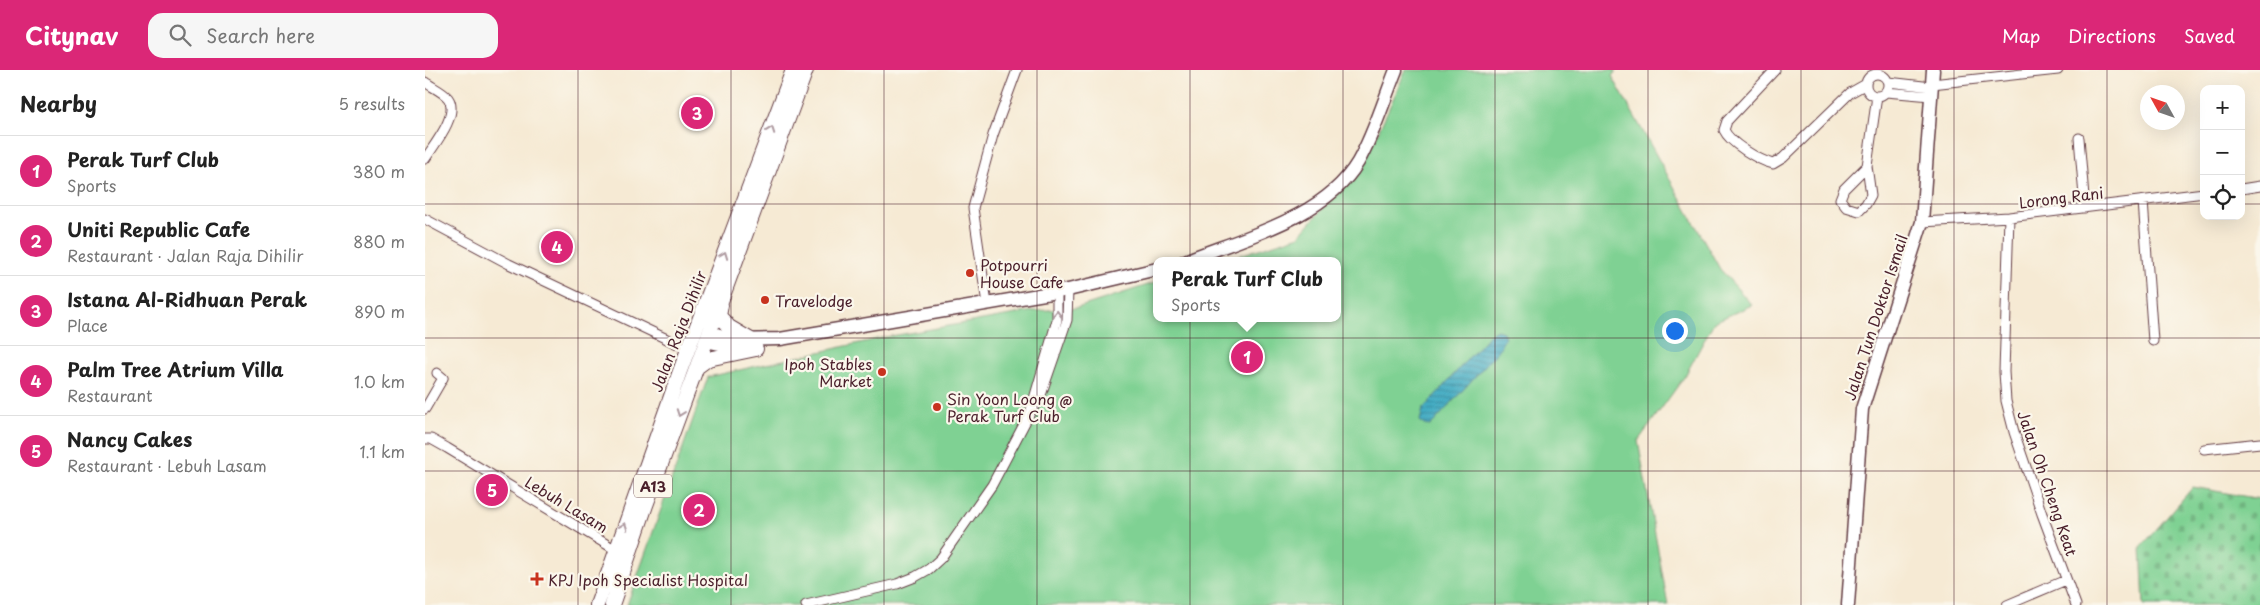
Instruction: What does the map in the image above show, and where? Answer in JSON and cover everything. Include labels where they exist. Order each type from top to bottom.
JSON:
[{"type":"main road","name":"Jalan Raja Dihilir","points":[[597,605],[670,397],[793,70]]},
{"type":"main road","name":"Jalan Raja Dihilir","points":[[612,605],[645,505],[697,368],[706,336],[722,300],[806,70]]},
{"type":"main road","points":[[670,397],[683,382],[700,338],[706,336],[703,325],[714,294],[713,285]]},
{"type":"main road","points":[[722,300],[719,316],[729,327],[753,344]]},
{"type":"main road","points":[[697,368],[708,359],[753,344]]},
{"type":"street","points":[[987,304],[973,208],[993,135],[1017,70]]},
{"type":"street","points":[[1195,257],[1302,215],[1335,191],[1357,163],[1396,70]]},
{"type":"street","points":[[1775,70],[1727,121],[1724,130],[1727,137],[1763,161],[1773,164],[1783,158],[1850,93],[1867,84]]},
{"type":"street","name":"Jalan Tun Doktor Ismail","points":[[1848,605],[1862,409],[1922,222],[1933,70]]},
{"type":"street","points":[[1877,96],[1886,92],[1932,89],[2058,70]]},
{"type":"street","points":[[1877,96],[1868,91],[1867,84],[1871,76],[1878,72],[1885,76],[1888,82],[1886,92]]},
{"type":"street","points":[[425,82],[447,96],[452,104],[451,118],[425,159]]},
{"type":"street","points":[[1888,82],[1932,89]]},
{"type":"street","points":[[1867,166],[1844,190],[1840,198],[1846,208],[1859,211],[1871,195],[1867,166],[1877,96]]},
{"type":"street","points":[[2079,138],[2085,208]]},
{"type":"street","points":[[2245,188],[2260,186]]},
{"type":"street","name":"Lorong Rani","points":[[1922,222],[2009,217],[2200,194]]},
{"type":"street","points":[[2143,201],[2153,341]]},
{"type":"street","name":"Jalan Oh Cheng Keat","points":[[2009,217],[2004,372],[2006,401],[2014,432],[2076,605]]},
{"type":"street","points":[[425,220],[509,264],[688,349]]},
{"type":"street","points":[[753,344],[982,303],[987,304],[1153,271]]},
{"type":"street","points":[[806,605],[886,588],[929,570],[941,558],[992,485],[1040,398],[1067,320],[1062,290]]},
{"type":"street","points":[[706,336],[753,344],[983,307],[987,304]]},
{"type":"street","points":[[425,409],[443,378],[437,373]]},
{"type":"street","name":"Lebuh Lasam","points":[[425,439],[431,439],[447,448],[616,550]]},
{"type":"street","points":[[2204,448],[2260,443]]},
{"type":"street","points":[[2007,605],[2066,580]]},
{"type":"green space","points":[[1406,70],[1617,70],[1612,76],[1720,269],[1752,305],[1714,322],[1685,376],[1638,441],[1668,605],[627,605],[708,377],[886,337],[1033,311],[1077,308],[1153,283],[1153,322],[1341,322],[1341,257],[1234,257],[1299,236],[1367,157]]},
{"type":"green space","points":[[2193,487],[2260,499],[2260,605],[2144,605],[2141,547]]},
{"type":"water","points":[[1497,330],[1503,332],[1505,337],[1499,350],[1430,426],[1424,425],[1420,421],[1423,409],[1490,334]]},
{"type":"place","name":"Istana Al-Ridhuan Perak","points":[[697,113]]},
{"type":"place","name":"Palm Tree Atrium Villa","points":[[557,247]]},
{"type":"place","name":"Potpourri House Cafe","points":[[970,273]]},
{"type":"place","name":"Travelodge","points":[[765,300]]},
{"type":"place","name":"Perak Turf Club","points":[[1247,357]]},
{"type":"place","name":"Ipoh Stables Market","points":[[882,372]]},
{"type":"place","name":"Sin Yoon Loong @ Perak Turf Club","points":[[937,407]]},
{"type":"place","name":"Nancy Cakes","points":[[492,490]]},
{"type":"place","name":"Uniti Republic Cafe","points":[[699,510]]},
{"type":"place","name":"KPJ Ipoh Specialist Hospital","points":[[537,579]]}]
